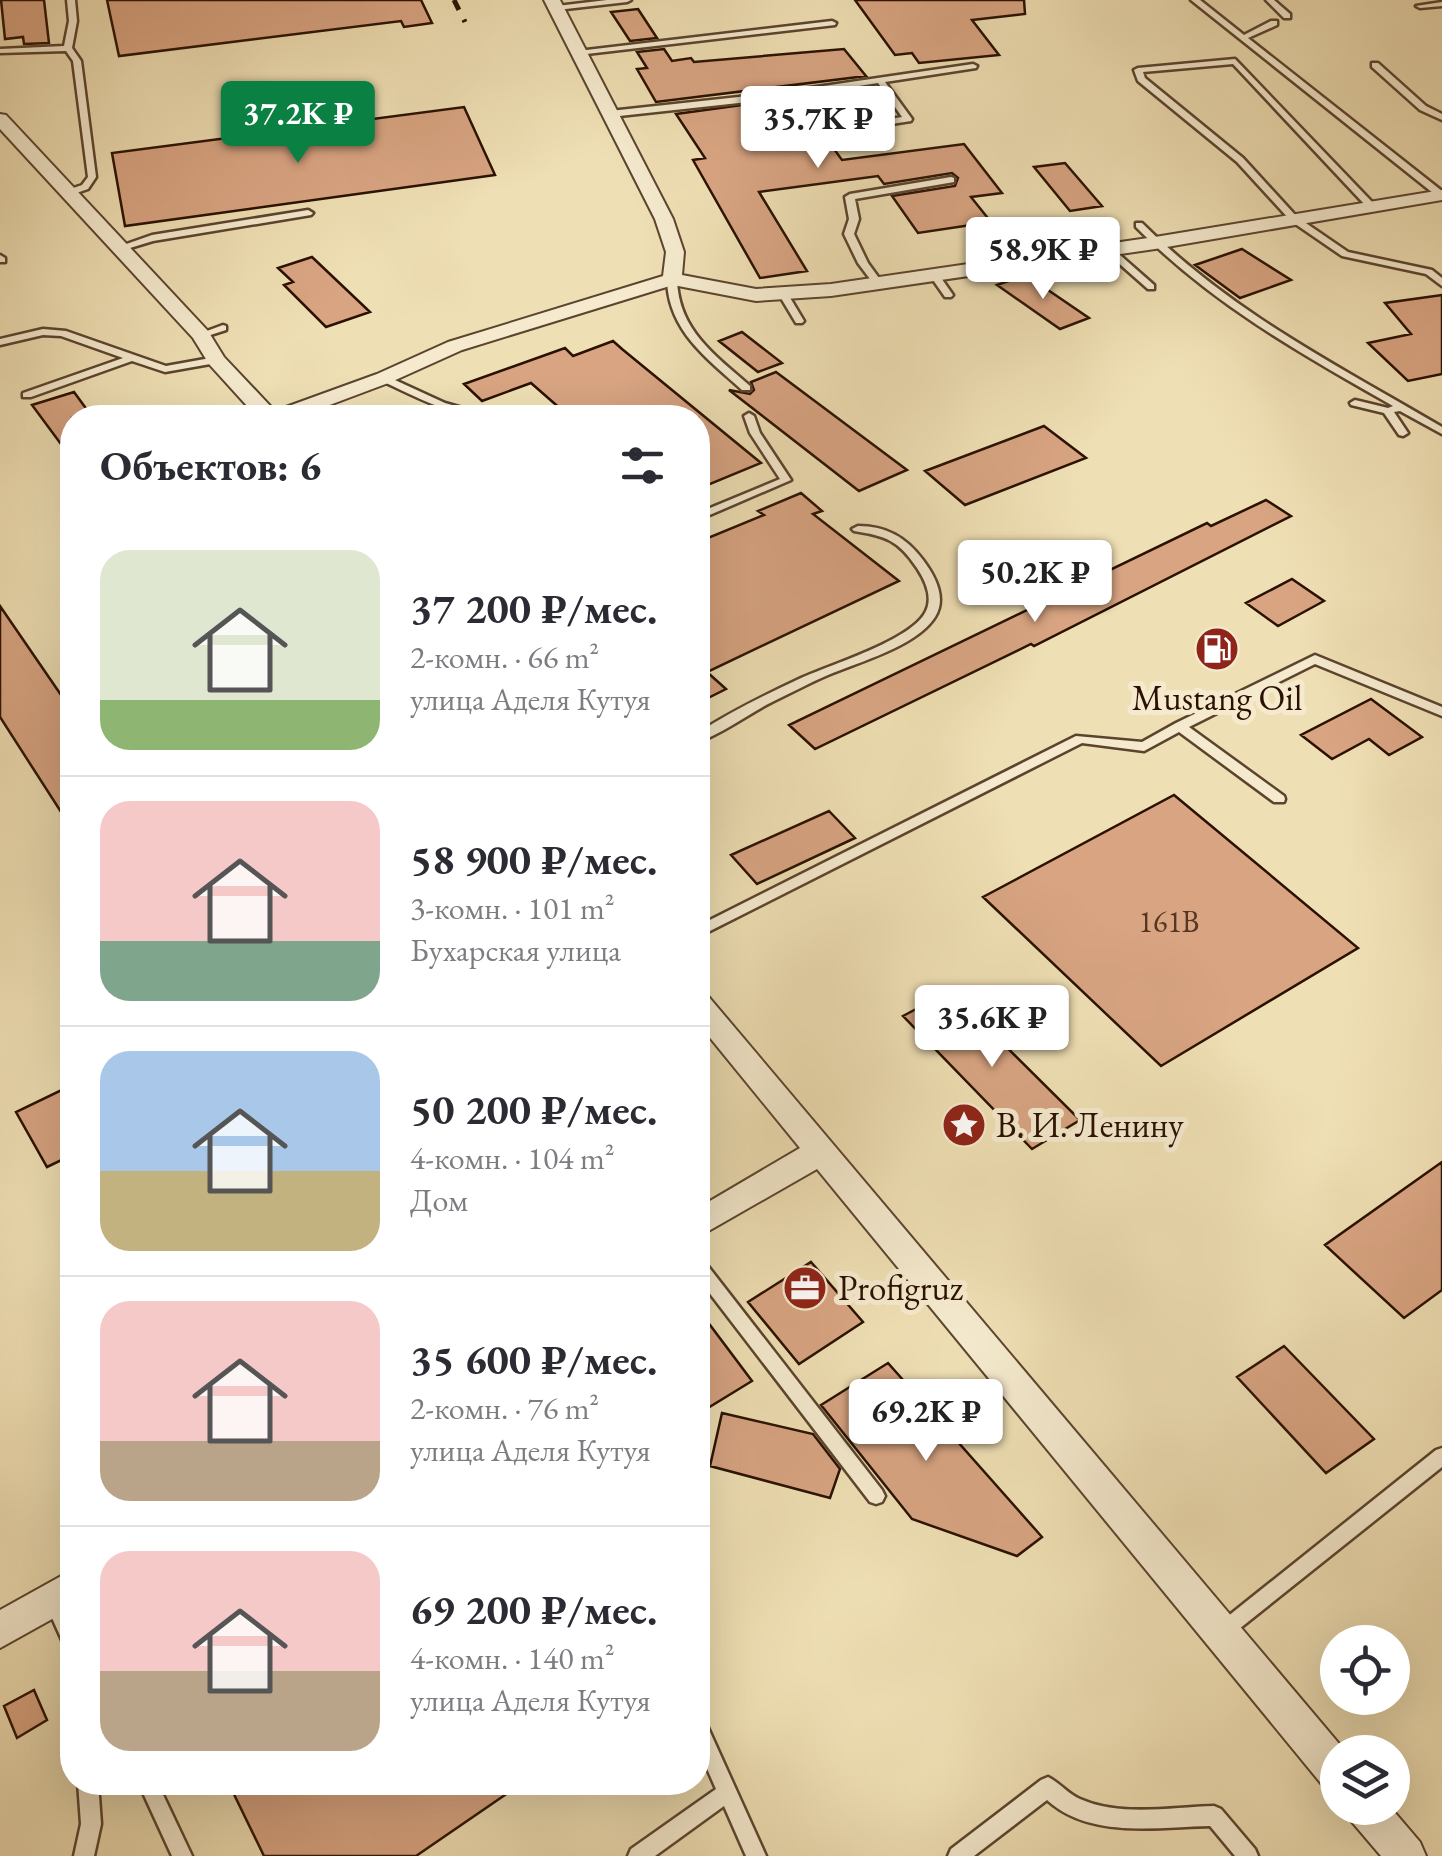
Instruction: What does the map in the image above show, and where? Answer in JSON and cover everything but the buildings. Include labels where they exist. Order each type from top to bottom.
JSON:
[{"type":"street","points":[[554,4],[664,218],[675,252],[672,279]]},
{"type":"street","points":[[4,130],[201,335],[216,360],[259,405]]},
{"type":"street","points":[[308,405],[384,378],[455,346],[672,279],[756,295],[879,284],[1077,256],[1442,195]]},
{"type":"street","points":[[710,1019],[1320,1751]]},
{"type":"street","points":[[710,1217],[818,1153]]},
{"type":"street","points":[[0,1630],[60,1595]]},
{"type":"street","points":[[1380,1825],[1404,1855]]},
{"type":"lane","points":[[68,193],[85,187],[92,178],[77,61],[68,48],[73,22],[71,0]]},
{"type":"lane","points":[[554,4],[627,0]]},
{"type":"lane","points":[[1195,0],[1442,195]]},
{"type":"lane","points":[[1270,0],[1287,16]]},
{"type":"lane","points":[[1420,6],[1442,4]]},
{"type":"lane","points":[[578,53],[832,23]]},
{"type":"lane","points":[[1244,38],[1274,23]]},
{"type":"lane","points":[[0,50],[68,48]]},
{"type":"lane","points":[[1370,205],[1235,61],[1138,70],[1141,79],[1240,160],[1294,219],[1345,254],[1428,272],[1442,283]]},
{"type":"lane","points":[[1375,65],[1423,108],[1442,117]]},
{"type":"lane","points":[[610,114],[973,66]]},
{"type":"lane","points":[[775,139],[908,119],[880,80]]},
{"type":"lane","points":[[879,284],[863,263],[850,234],[854,219],[850,197],[951,180]]},
{"type":"lane","points":[[120,248],[152,238],[308,212]]},
{"type":"lane","points":[[1139,225],[1155,243],[1248,314],[1442,431]]},
{"type":"lane","points":[[1061,236],[1077,256]]},
{"type":"lane","points":[[1109,250],[1151,287]]},
{"type":"lane","points":[[936,277],[948,296]]},
{"type":"lane","points":[[672,279],[670,297],[689,334],[746,388]]},
{"type":"lane","points":[[783,293],[799,320]]},
{"type":"lane","points":[[201,335],[223,328]]},
{"type":"lane","points":[[0,342],[43,332],[62,333],[165,369],[216,360]]},
{"type":"lane","points":[[27,395],[134,358]]},
{"type":"lane","points":[[384,378],[441,405]]},
{"type":"lane","points":[[1356,403],[1388,410],[1402,407]]},
{"type":"lane","points":[[1388,410],[1403,434]]},
{"type":"lane","points":[[710,511],[786,480],[776,458],[759,442],[749,416]]},
{"type":"lane","points":[[710,732],[807,680],[910,633],[930,616],[935,601],[933,587],[906,548],[894,536],[876,529],[858,529]]},
{"type":"lane","points":[[710,926],[1080,739],[1144,747],[1315,660],[1442,712]]},
{"type":"lane","points":[[1180,726],[1279,799]]},
{"type":"lane","points":[[710,1282],[876,1496]]},
{"type":"lane","points":[[1222,1632],[1442,1456]]},
{"type":"lane","points":[[710,1756],[756,1856]]},
{"type":"lane","points":[[958,1856],[1048,1787],[1069,1807],[1093,1815],[1214,1816],[1248,1856]]},
{"type":"lane","points":[[638,1856],[726,1793]]},
{"type":"lane","points":[[84,1856],[91,1824],[89,1795]]},
{"type":"lane","points":[[153,1795],[182,1856]]},
{"type":"railway","points":[[454,0],[465,22]]},
{"type":"place","name":"Mustang Oil","points":[[1217,649]]},
{"type":"place","name":"В. И. Ленину","points":[[964,1125]]},
{"type":"place","name":"Profigruz","points":[[805,1288]]}]
